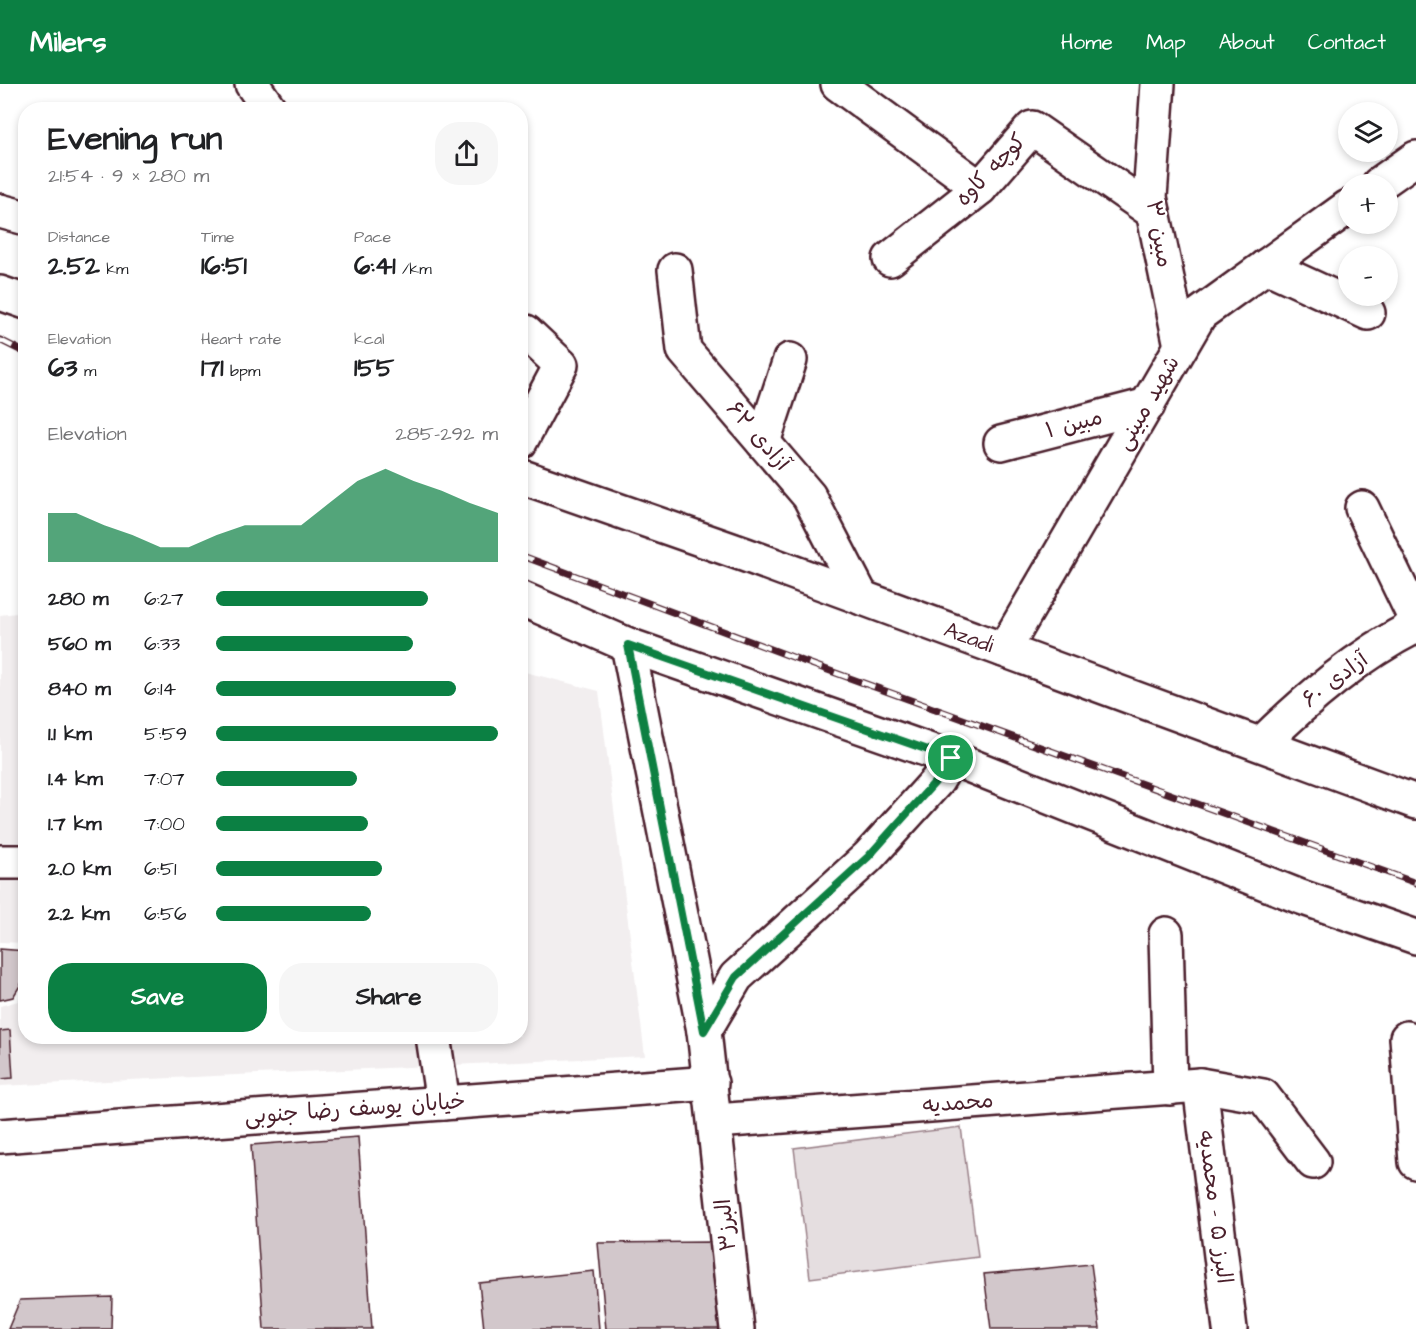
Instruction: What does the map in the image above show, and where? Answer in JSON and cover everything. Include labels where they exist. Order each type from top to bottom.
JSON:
[{"type":"street","points":[[252,84],[264,102]]},
{"type":"street","points":[[838,84],[980,189]]},
{"type":"street","name":"مبین ۳","points":[[1158,84],[1150,197],[1181,346]]},
{"type":"street","name":"کوچه کاوه","points":[[890,259],[980,189],[1032,128],[1153,212]]},
{"type":"street","points":[[1393,174],[1416,158]]},
{"type":"street","points":[[0,211],[18,216]]},
{"type":"street","name":"شهید مبینی","points":[[1004,650],[1200,314],[1338,214]]},
{"type":"street","points":[[1266,266],[1368,313]]},
{"type":"street","name":"آزادی ۶۲","points":[[675,270],[684,350],[809,496],[862,598]]},
{"type":"street","points":[[0,293],[18,299]]},
{"type":"street","points":[[528,334],[561,365],[528,427]]},
{"type":"street","points":[[763,442],[790,360]]},
{"type":"street","name":"مبین ۱","points":[[1001,443],[1148,405]]},
{"type":"street","name":"Azadi","points":[[528,479],[862,598],[1416,802]]},
{"type":"street","points":[[1362,508],[1416,620]]},
{"type":"street","points":[[528,601],[628,645],[951,758],[1298,896],[1416,937]]},
{"type":"street","name":"آزادی ۶۰","points":[[1261,744],[1302,703],[1393,637],[1416,626]]},
{"type":"street","points":[[628,645],[704,1031],[716,1121]]},
{"type":"street","points":[[704,1031],[736,977],[868,857],[936,781],[951,758]]},
{"type":"street","points":[[0,862],[18,862]]},
{"type":"street","name":"البرز ۵ - محمدیه","points":[[1166,934],[1185,1086],[1230,1329]]},
{"type":"street","points":[[1407,1038],[1416,1162]]},
{"type":"street","points":[[434,1044],[443,1103]]},
{"type":"street","name":"خیابان یوسف رضا جنوبی","points":[[0,1136],[711,1083]]},
{"type":"street","name":"محمدیه","points":[[716,1121],[1185,1086],[1263,1096],[1313,1162]]},
{"type":"street","name":"البرز۳","points":[[716,1121],[737,1329]]},
{"type":"shaded area","points":[[18,613],[18,943],[0,942],[0,615]]},
{"type":"shaded area","points":[[528,673],[599,691],[645,1056],[0,1086],[0,1006],[18,1001],[18,1044],[528,1044]]},
{"type":"shaded area","points":[[961,1127],[978,1257],[810,1278],[794,1148]]},
{"type":"building","points":[[0,949],[18,950],[18,989],[13,997],[0,1000]]},
{"type":"building","points":[[10,1030],[13,1078],[0,1079],[0,1031]]},
{"type":"building","points":[[358,1137],[372,1329],[264,1329],[251,1145]]},
{"type":"building","points":[[713,1242],[723,1329],[606,1329],[598,1243]]},
{"type":"building","points":[[1091,1264],[1100,1329],[991,1329],[984,1274]]},
{"type":"building","points":[[594,1271],[599,1329],[484,1329],[479,1283]]},
{"type":"building","points":[[112,1297],[111,1329],[8,1329],[20,1300]]},
{"type":"railway","points":[[0,340],[18,349]]},
{"type":"railway","points":[[528,558],[811,664],[1416,883]]},
{"type":"route","points":[[628,645],[951,758],[936,781],[868,857],[736,977],[704,1031],[665,823],[628,645]]}]
